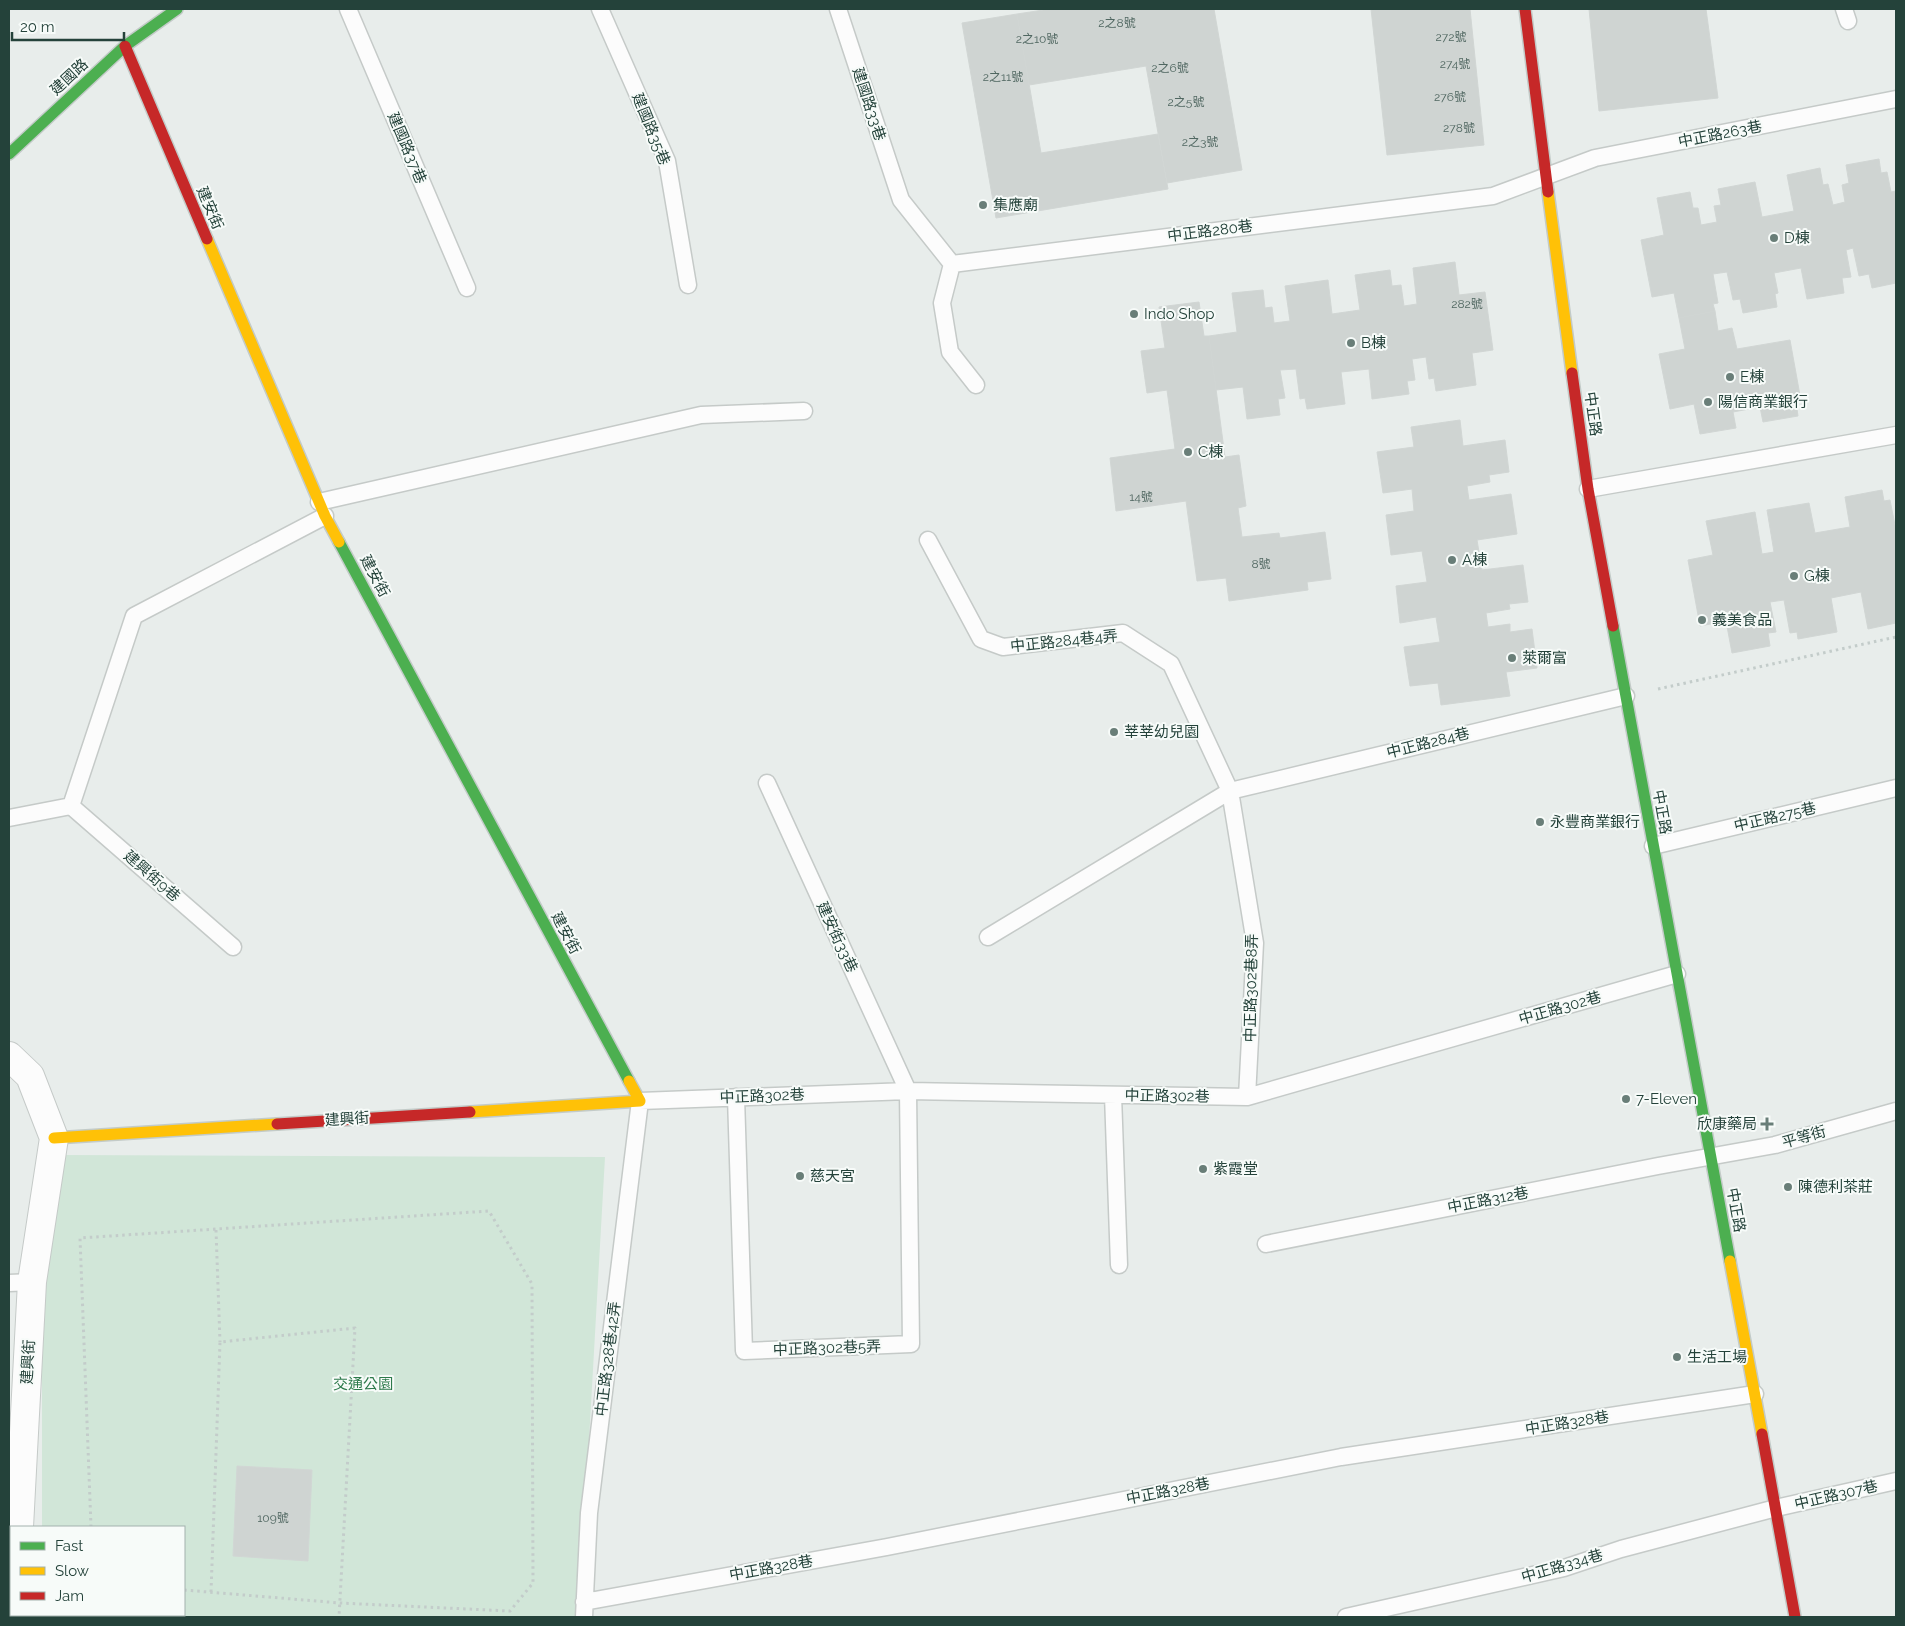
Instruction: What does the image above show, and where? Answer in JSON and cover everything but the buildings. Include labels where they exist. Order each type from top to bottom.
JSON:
[{"type":"street","name":"建國路","points":[[9,154],[125,46],[177,9]]},
{"type":"street","name":"中正路","points":[[1525,9],[1588,489],[1776,1508],[1794,1617]]},
{"type":"street","name":"建安街","points":[[125,46],[322,509],[640,1101]]},
{"type":"street","name":"建興街","points":[[9,1056],[30,1076],[54,1138],[21,1283],[18,1526]]},
{"type":"street","name":"建興街","points":[[54,1138],[640,1101]]},
{"type":"lane","name":"建國路37巷","points":[[348,9],[467,288]]},
{"type":"lane","name":"建國路35巷","points":[[600,9],[667,162],[688,285]]},
{"type":"lane","name":"建國路33巷","points":[[838,9],[901,200],[952,264]]},
{"type":"lane","name":"中正路263巷","points":[[1546,176],[1595,158],[1896,99]]},
{"type":"lane","name":"中正路280巷","points":[[952,264],[1493,196],[1546,176]]},
{"type":"lane","points":[[952,264],[942,302],[950,352],[976,386]]},
{"type":"lane","points":[[9,818],[71,806],[134,616],[322,509],[701,414],[804,411]]},
{"type":"lane","points":[[1588,489],[1896,435]]},
{"type":"lane","name":"中正路284巷4弄","points":[[928,540],[981,639],[1003,647],[1123,633],[1171,664],[1230,791]]},
{"type":"lane","name":"中正路284巷","points":[[988,937],[1230,791],[1626,696]]},
{"type":"lane","name":"建安街33巷","points":[[767,783],[908,1091]]},
{"type":"lane","name":"中正路275巷","points":[[1653,846],[1896,788]]},
{"type":"lane","name":"中正路302巷8弄","points":[[1230,791],[1254,943],[1247,1097]]},
{"type":"lane","name":"建興街9巷","points":[[71,806],[233,947]]},
{"type":"lane","name":"中正路302巷","points":[[640,1101],[908,1091],[1247,1097],[1677,974]]},
{"type":"lane","name":"中正路302巷5弄","points":[[736,1097],[744,1350],[754,1350],[911,1344],[908,1091]]},
{"type":"lane","points":[[1113,1095],[1119,1266]]},
{"type":"lane","name":"中正路328巷42弄","points":[[584,1609],[589,1513],[640,1101]]},
{"type":"lane","name":"平等街","points":[[1711,1157],[1775,1145],[1896,1111]]},
{"type":"lane","name":"中正路312巷","points":[[1266,1244],[1711,1157]]},
{"type":"lane","name":"中正路328巷","points":[[584,1609],[1340,1457],[1755,1394]]},
{"type":"lane","name":"中正路307巷","points":[[1776,1508],[1896,1481]]},
{"type":"lane","name":"中正路334巷","points":[[1346,1617],[1564,1568],[1621,1548],[1776,1508]]},
{"type":"path","points":[[1626,696],[1896,636]]},
{"type":"path","points":[[91,1526],[80,1238],[489,1212],[532,1284],[533,1583],[510,1611],[340,1603],[185,1590]]},
{"type":"path","points":[[210,1592],[220,1342],[216,1230]]},
{"type":"path","points":[[220,1342],[355,1328],[339,1617]]},
{"type":"green space","name":"交通公園","points":[[60,1155],[605,1157],[579,1617],[42,1617],[185,1616],[185,1526],[42,1526],[42,1250]]},
{"type":"traffic: fast","points":[[9,154],[125,46],[177,9]]},
{"type":"traffic: fast","points":[[339,542],[629,1081]]},
{"type":"traffic: fast","points":[[1613,626],[1730,1261]]},
{"type":"traffic: slow","points":[[1548,192],[1572,373]]},
{"type":"traffic: slow","points":[[207,239],[325,516],[339,542]]},
{"type":"traffic: slow","points":[[470,1112],[640,1101],[629,1081]]},
{"type":"traffic: slow","points":[[54,1138],[277,1124]]},
{"type":"traffic: slow","points":[[1730,1261],[1762,1434]]},
{"type":"traffic: jam","points":[[1525,9],[1548,192]]},
{"type":"traffic: jam","points":[[125,46],[207,239]]},
{"type":"traffic: jam","points":[[1572,373],[1588,489],[1613,626]]},
{"type":"traffic: jam","points":[[277,1124],[470,1112]]},
{"type":"traffic: jam","points":[[1762,1434],[1795,1617]]},
{"type":"place","name":"集應廟","points":[[983,205]]},
{"type":"place","name":"D棟","points":[[1774,238]]},
{"type":"place","name":"Indo Shop","points":[[1134,314]]},
{"type":"place","name":"B棟","points":[[1351,343]]},
{"type":"place","name":"E棟","points":[[1730,377]]},
{"type":"place","name":"陽信商業銀行","points":[[1708,402]]},
{"type":"place","name":"C棟","points":[[1188,452]]},
{"type":"place","name":"A棟","points":[[1452,560]]},
{"type":"place","name":"G棟","points":[[1794,576]]},
{"type":"place","name":"義美食品","points":[[1702,620]]},
{"type":"place","name":"萊爾富","points":[[1512,658]]},
{"type":"place","name":"莘莘幼兒園","points":[[1114,732]]},
{"type":"place","name":"永豐商業銀行","points":[[1540,822]]},
{"type":"place","name":"7-Eleven","points":[[1626,1099]]},
{"type":"place","name":"欣康藥局","points":[[1767,1124]]},
{"type":"place","name":"紫霞堂","points":[[1203,1169]]},
{"type":"place","name":"慈天宮","points":[[800,1176]]},
{"type":"place","name":"陳德利茶莊","points":[[1788,1187]]},
{"type":"place","name":"生活工場","points":[[1677,1357]]}]
